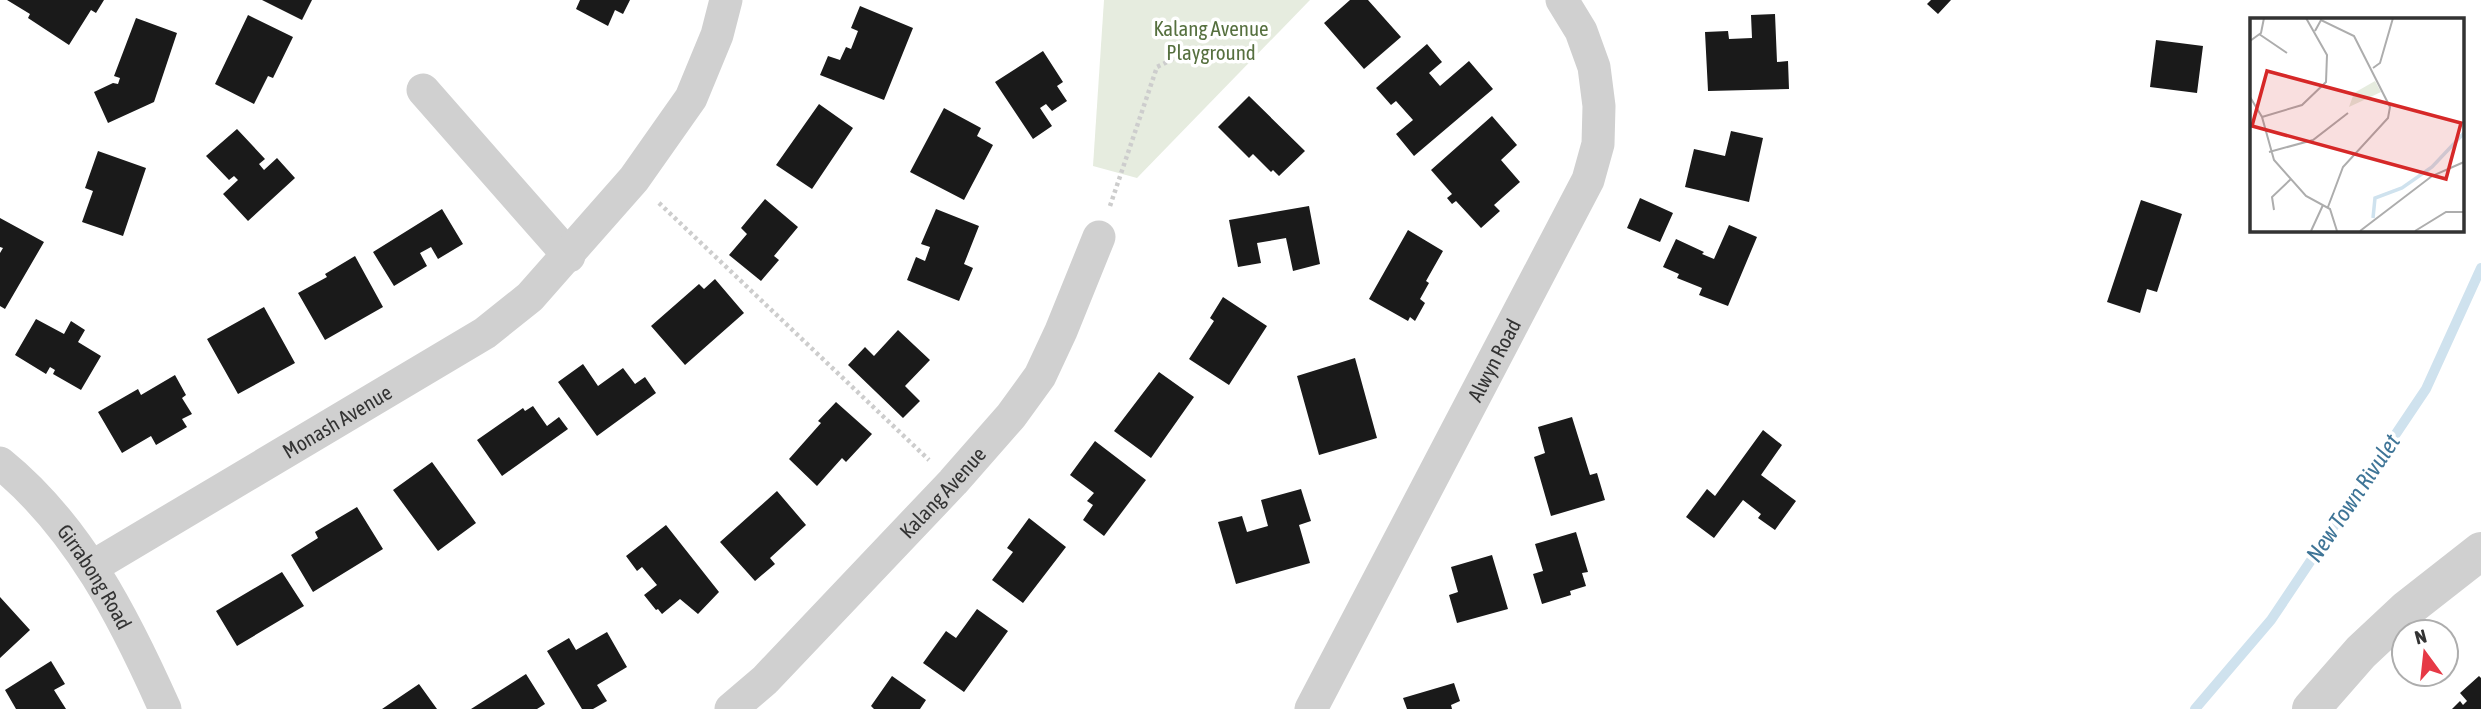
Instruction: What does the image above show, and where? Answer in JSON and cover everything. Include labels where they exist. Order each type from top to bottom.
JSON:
[{"type":"street","name":"Monash Avenue","points":[[92,567],[485,334],[530,297],[569,256],[634,179],[691,98],[717,35],[726,0]]},
{"type":"street","name":"Alwyn Road","points":[[1311,709],[1588,180],[1598,144],[1594,67],[1581,31],[1562,0]]},
{"type":"street","points":[[423,90],[569,256]]},
{"type":"street","name":"Kalang Avenue","points":[[731,709],[765,680],[953,482],[1011,416],[1040,376],[1099,237]]},
{"type":"street","name":"Girrabong Road","points":[[0,463],[56,518],[92,567],[148,671],[165,709]]},
{"type":"street","points":[[2311,709],[2361,652],[2406,609],[2481,551]]},
{"type":"path","points":[[1099,237],[1157,67],[1175,58]]},
{"type":"path","points":[[634,179],[953,482]]},
{"type":"green space","name":"Kalang Avenue Playground","points":[[1104,0],[1310,0],[1137,178],[1093,166]]},
{"type":"building","points":[[7,0],[104,0],[96,13],[91,10],[69,45],[28,18],[30,14]]},
{"type":"building","points":[[262,0],[312,0],[302,20]]},
{"type":"building","points":[[580,0],[630,0],[623,14],[615,10],[608,26],[576,9]]},
{"type":"building","points":[[1350,0],[1368,0],[1401,37],[1364,69],[1324,23]]},
{"type":"building","points":[[1931,0],[1951,0],[1938,14],[1927,4]]},
{"type":"building","points":[[860,6],[913,28],[884,100],[820,75],[828,56],[840,60],[846,47],[851,49],[858,31],[851,28]]},
{"type":"building","points":[[1775,14],[1777,62],[1788,61],[1789,89],[1708,91],[1705,32],[1728,31],[1729,39],[1752,38],[1751,15]]},
{"type":"building","points":[[248,15],[293,37],[273,78],[268,76],[254,104],[215,84]]},
{"type":"building","points":[[136,18],[177,33],[154,102],[108,123],[94,92],[113,83],[118,84],[120,78],[114,76]]},
{"type":"building","points":[[2156,40],[2203,46],[2197,93],[2150,87]]},
{"type":"building","points":[[1427,44],[1442,62],[1429,73],[1440,86],[1469,61],[1493,89],[1414,156],[1396,134],[1413,120],[1396,101],[1391,105],[1376,88]]},
{"type":"building","points":[[1043,51],[1063,82],[1057,86],[1067,101],[1052,111],[1046,104],[1040,108],[1052,126],[1033,139],[995,82]]},
{"type":"building","points":[[1249,96],[1305,151],[1279,176],[1273,170],[1271,172],[1253,154],[1249,158],[1218,127]]},
{"type":"building","points":[[819,104],[853,128],[812,189],[776,165]]},
{"type":"building","points":[[944,108],[981,128],[977,136],[993,145],[964,200],[910,172]]},
{"type":"building","points":[[1492,116],[1517,145],[1501,160],[1520,182],[1494,205],[1500,211],[1481,228],[1456,201],[1452,204],[1447,198],[1452,194],[1431,170]]},
{"type":"building","points":[[237,129],[265,159],[259,164],[264,170],[277,158],[295,178],[248,221],[223,194],[238,180],[234,176],[229,180],[206,156]]},
{"type":"building","points":[[1731,131],[1763,138],[1749,202],[1685,187],[1694,149],[1725,156]]},
{"type":"building","points":[[98,151],[146,168],[123,236],[82,222],[93,191],[85,188]]},
{"type":"building","points":[[1640,198],[1673,213],[1660,242],[1627,228]]},
{"type":"building","points":[[765,199],[798,227],[774,256],[779,260],[761,281],[729,255],[747,234],[741,228]]},
{"type":"building","points":[[2141,200],[2182,214],[2157,292],[2147,289],[2140,313],[2107,302]]},
{"type":"building","points":[[1309,206],[1320,264],[1293,271],[1286,238],[1257,243],[1261,263],[1238,267],[1229,220]]},
{"type":"building","points":[[442,209],[463,244],[438,259],[431,247],[420,253],[427,266],[394,286],[373,252]]},
{"type":"building","points":[[936,209],[979,226],[964,264],[973,268],[959,301],[907,280],[916,257],[925,261],[930,247],[921,244]]},
{"type":"building","points":[[0,218],[44,242],[5,309],[0,306],[0,253],[3,248],[0,247]]},
{"type":"building","points":[[1729,225],[1757,237],[1728,306],[1699,295],[1702,288],[1677,278],[1679,274],[1663,267],[1676,239],[1714,259]]},
{"type":"building","points":[[1408,230],[1443,251],[1426,281],[1429,283],[1420,299],[1425,303],[1415,321],[1410,317],[1408,321],[1369,299]]},
{"type":"building","points":[[355,256],[383,307],[325,340],[298,293],[327,277],[325,274]]},
{"type":"building","points":[[715,279],[744,313],[685,365],[651,326],[699,284],[704,289]]},
{"type":"building","points":[[1223,297],[1267,326],[1229,385],[1189,359],[1214,321],[1210,318]]},
{"type":"building","points":[[264,307],[295,363],[238,394],[207,339]]},
{"type":"building","points":[[36,319],[64,334],[71,321],[85,330],[78,342],[101,356],[81,390],[53,374],[55,370],[50,367],[46,374],[15,355]]},
{"type":"building","points":[[898,330],[930,360],[905,386],[920,401],[903,418],[848,365],[865,347],[874,356]]},
{"type":"building","points":[[1355,358],[1377,438],[1319,455],[1297,376]]},
{"type":"building","points":[[583,364],[598,386],[623,368],[635,384],[645,377],[656,393],[597,436],[558,382]]},
{"type":"building","points":[[1159,372],[1194,397],[1151,458],[1114,431]]},
{"type":"building","points":[[175,375],[186,395],[182,398],[192,414],[182,419],[187,427],[156,445],[151,436],[122,453],[98,412],[138,389],[141,395]]},
{"type":"building","points":[[836,402],[872,434],[846,462],[842,458],[817,486],[789,459]]},
{"type":"building","points":[[533,406],[547,426],[559,417],[568,429],[502,476],[477,440],[523,408],[525,411]]},
{"type":"building","points":[[1572,417],[1590,475],[1597,473],[1605,500],[1551,516],[1534,457],[1545,453],[1538,427]]},
{"type":"building","points":[[1763,430],[1782,445],[1761,475],[1796,501],[1775,530],[1758,518],[1761,514],[1743,500],[1714,538],[1686,517],[1707,489],[1715,496]]},
{"type":"building","points":[[1095,441],[1146,480],[1104,536],[1083,520],[1093,505],[1087,501],[1094,493],[1070,475]]},
{"type":"building","points":[[432,462],[476,523],[438,551],[393,490]]},
{"type":"building","points":[[1301,489],[1311,521],[1299,525],[1310,563],[1236,584],[1218,522],[1242,516],[1247,532],[1268,526],[1261,500]]},
{"type":"building","points":[[777,491],[806,525],[770,558],[775,564],[755,581],[720,542]]},
{"type":"building","points":[[357,507],[383,549],[313,592],[291,555],[318,538],[315,532]]},
{"type":"building","points":[[1029,518],[1066,547],[1023,603],[992,580],[1013,552],[1007,548]]},
{"type":"building","points":[[666,525],[719,592],[698,614],[680,599],[662,614],[656,610],[644,595],[657,585],[642,567],[637,571],[626,556]]},
{"type":"building","points":[[1576,532],[1588,572],[1582,573],[1586,586],[1570,591],[1571,595],[1542,604],[1533,574],[1543,571],[1535,544]]},
{"type":"building","points":[[1492,555],[1508,609],[1457,623],[1449,595],[1458,592],[1451,567]]},
{"type":"building","points":[[282,572],[304,606],[237,646],[216,611]]},
{"type":"building","points":[[0,597],[30,630],[0,658]]},
{"type":"building","points":[[977,609],[1008,631],[964,692],[923,663],[946,631],[956,638]]},
{"type":"building","points":[[607,632],[627,667],[597,685],[607,701],[593,709],[582,709],[547,651],[569,638],[576,650]]},
{"type":"building","points":[[51,661],[65,684],[54,690],[66,709],[16,709],[5,690]]},
{"type":"building","points":[[526,674],[545,704],[537,709],[471,709]]},
{"type":"building","points":[[892,676],[926,700],[920,709],[874,709],[871,706]]},
{"type":"building","points":[[2479,676],[2481,709],[2452,709],[2460,701],[2463,705],[2467,701],[2460,693]]},
{"type":"building","points":[[1454,683],[1460,701],[1451,705],[1452,709],[1407,709],[1403,698]]},
{"type":"building","points":[[419,684],[437,709],[382,709]]},
{"type":"waterway","name":"New Town Rivulet","points":[[2195,709],[2271,620],[2426,389],[2481,268]]}]
